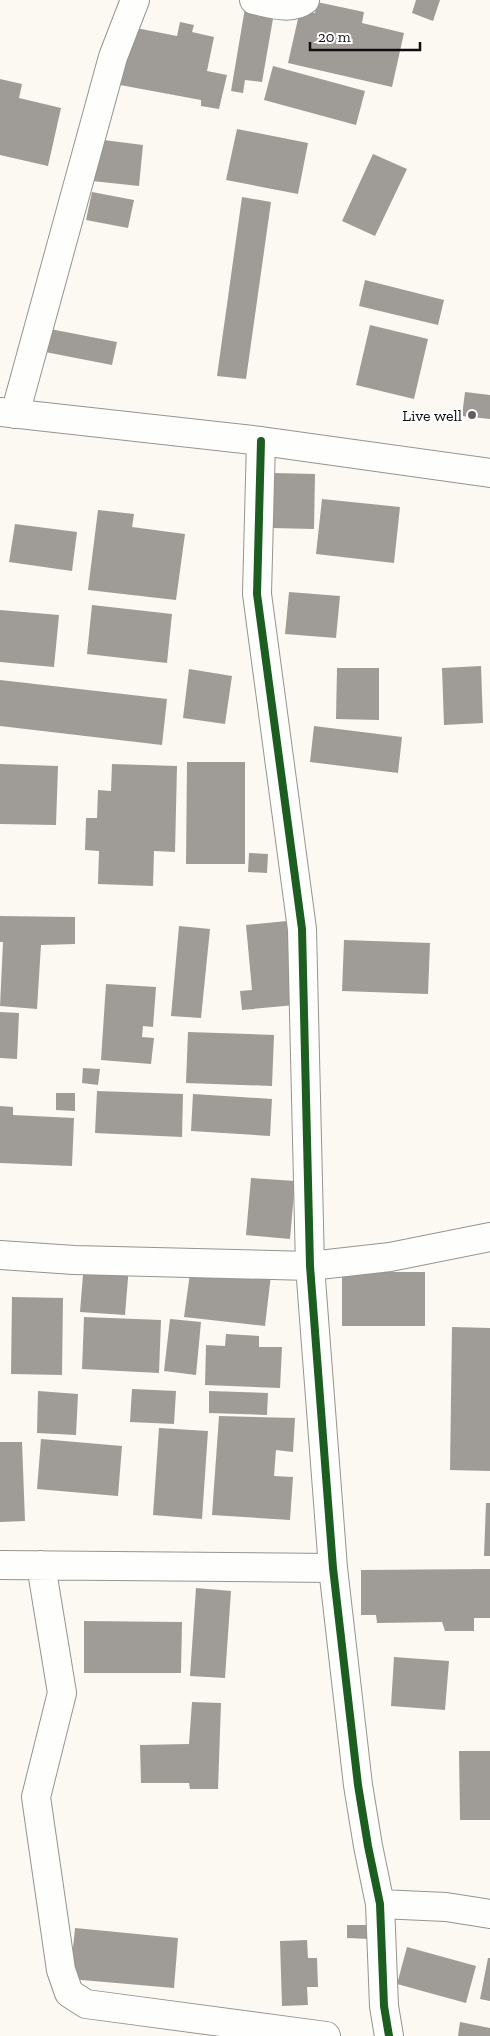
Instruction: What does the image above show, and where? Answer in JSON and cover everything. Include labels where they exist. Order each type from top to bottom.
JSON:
[{"type":"street","points":[[135,0],[113,57],[7,413],[260,441],[490,473]]},
{"type":"street","points":[[254,0],[282,6],[301,3],[305,0]]},
{"type":"street","points":[[260,441],[256,594],[302,929],[310,1266],[333,1568],[358,1785],[380,1904],[384,2006],[389,2036]]},
{"type":"street","points":[[0,1255],[74,1260],[310,1266],[390,1257],[490,1237]]},
{"type":"street","points":[[0,1565],[333,1568]]},
{"type":"street","points":[[41,1565],[62,1693],[36,1797],[61,1970],[69,1993],[86,2004],[326,2036]]},
{"type":"street","points":[[380,1904],[446,1907],[490,1914]]},
{"type":"building","points":[[416,0],[440,0],[433,21],[412,13]]},
{"type":"building","points":[[317,2],[364,12],[362,23],[404,33],[392,87],[288,63],[300,10],[315,13]]},
{"type":"building","points":[[245,8],[274,13],[262,82],[245,80],[243,93],[231,91]]},
{"type":"building","points":[[180,22],[194,25],[192,32],[214,37],[207,71],[227,75],[219,109],[201,106],[201,100],[120,85],[131,27],[177,36]]},
{"type":"building","points":[[273,66],[365,91],[356,125],[264,100]]},
{"type":"building","points":[[0,79],[22,84],[19,98],[61,108],[48,166],[0,155]]},
{"type":"building","points":[[237,129],[308,143],[298,194],[226,180]]},
{"type":"building","points":[[96,139],[143,145],[139,186],[92,181]]},
{"type":"building","points":[[373,154],[407,169],[375,236],[342,221]]},
{"type":"building","points":[[92,192],[134,200],[128,228],[86,220]]},
{"type":"building","points":[[242,197],[271,202],[246,379],[217,376]]},
{"type":"building","points":[[365,280],[444,300],[438,325],[359,306]]},
{"type":"building","points":[[370,325],[428,339],[414,399],[356,385]]},
{"type":"building","points":[[45,328],[117,342],[112,365],[40,351]]},
{"type":"building","points":[[465,392],[490,395],[490,419],[462,416]]},
{"type":"building","points":[[274,473],[315,474],[314,529],[272,528]]},
{"type":"building","points":[[322,499],[400,507],[394,563],[316,554]]},
{"type":"building","points":[[98,510],[134,514],[132,527],[185,534],[176,600],[88,590]]},
{"type":"building","points":[[15,524],[77,532],[72,571],[9,562]]},
{"type":"building","points":[[289,592],[340,596],[336,638],[285,634]]},
{"type":"building","points":[[92,605],[172,614],[167,663],[87,654]]},
{"type":"building","points":[[0,610],[59,615],[54,667],[0,662]]},
{"type":"building","points":[[481,666],[483,723],[444,725],[442,668]]},
{"type":"building","points":[[337,668],[379,668],[379,720],[336,719]]},
{"type":"building","points":[[189,669],[232,676],[225,724],[183,718]]},
{"type":"building","points":[[0,680],[167,699],[162,745],[0,726]]},
{"type":"building","points":[[314,726],[402,737],[398,773],[310,762]]},
{"type":"building","points":[[187,762],[245,762],[245,864],[186,864]]},
{"type":"building","points":[[0,764],[58,766],[56,825],[0,824]]},
{"type":"building","points":[[112,764],[177,766],[175,852],[154,851],[153,886],[98,884],[99,851],[85,850],[86,818],[97,818],[98,790],[111,791]]},
{"type":"building","points":[[249,853],[268,854],[267,873],[248,872]]},
{"type":"building","points":[[0,916],[75,917],[75,944],[41,945],[37,1009],[0,1006],[3,942],[0,942]]},
{"type":"building","points":[[287,921],[295,1005],[242,1010],[240,991],[252,990],[246,925]]},
{"type":"building","points":[[179,926],[210,929],[201,1018],[171,1016]]},
{"type":"building","points":[[344,940],[430,943],[428,994],[342,991]]},
{"type":"building","points":[[106,984],[156,987],[153,1027],[143,1026],[142,1037],[154,1038],[151,1064],[101,1060]]},
{"type":"building","points":[[0,1012],[19,1013],[17,1059],[0,1058]]},
{"type":"building","points":[[188,1032],[274,1035],[272,1086],[186,1083]]},
{"type":"building","points":[[83,1068],[100,1069],[98,1085],[82,1083]]},
{"type":"building","points":[[97,1091],[183,1094],[182,1137],[95,1133]]},
{"type":"building","points":[[56,1093],[75,1093],[75,1111],[56,1110]]},
{"type":"building","points":[[193,1094],[272,1099],[270,1136],[191,1131]]},
{"type":"building","points":[[0,1106],[13,1107],[13,1115],[74,1118],[72,1166],[0,1163]]},
{"type":"building","points":[[251,1178],[295,1181],[290,1239],[246,1235]]},
{"type":"building","points":[[84,1263],[129,1266],[125,1315],[80,1312]]},
{"type":"building","points":[[191,1266],[271,1275],[265,1326],[184,1317]]},
{"type":"building","points":[[342,1272],[425,1272],[425,1326],[342,1326]]},
{"type":"building","points":[[12,1297],[63,1298],[62,1375],[11,1374]]},
{"type":"building","points":[[84,1317],[161,1320],[159,1373],[82,1369]]},
{"type":"building","points":[[170,1319],[201,1322],[196,1375],[164,1371]]},
{"type":"building","points":[[452,1327],[490,1328],[490,1471],[450,1470]]},
{"type":"building","points":[[226,1334],[259,1336],[259,1347],[282,1347],[280,1388],[205,1385],[206,1345],[225,1346]]},
{"type":"building","points":[[132,1389],[176,1391],[174,1424],[130,1422]]},
{"type":"building","points":[[38,1391],[78,1394],[76,1435],[37,1433]]},
{"type":"building","points":[[209,1391],[268,1393],[267,1415],[209,1413]]},
{"type":"building","points":[[219,1416],[295,1418],[293,1452],[276,1450],[274,1476],[293,1477],[290,1520],[212,1515]]},
{"type":"building","points":[[159,1428],[208,1431],[202,1519],[153,1515]]},
{"type":"building","points":[[41,1439],[122,1446],[118,1496],[37,1489]]},
{"type":"building","points":[[0,1442],[22,1442],[25,1521],[0,1522]]},
{"type":"building","points":[[486,1503],[490,1503],[490,1556],[484,1556]]},
{"type":"building","points":[[490,1569],[490,1618],[474,1618],[474,1631],[445,1631],[442,1622],[377,1623],[376,1615],[361,1615],[361,1570]]},
{"type":"building","points":[[196,1588],[231,1591],[225,1678],[190,1676]]},
{"type":"building","points":[[84,1621],[182,1622],[181,1673],[84,1673]]},
{"type":"building","points":[[394,1657],[449,1661],[445,1710],[391,1706]]},
{"type":"building","points":[[192,1702],[221,1703],[218,1789],[190,1789],[189,1783],[141,1783],[140,1745],[189,1744]]},
{"type":"building","points":[[459,1751],[490,1751],[490,1820],[460,1820]]},
{"type":"building","points":[[347,1925],[370,1925],[370,1939],[347,1938]]},
{"type":"building","points":[[75,1928],[178,1938],[174,1988],[70,1979]]},
{"type":"building","points":[[307,1940],[308,1958],[317,1958],[318,1987],[307,1987],[308,2005],[282,2006],[280,1941]]},
{"type":"building","points":[[407,1947],[476,1966],[466,2003],[397,1984]]},
{"type":"building","points":[[488,1958],[490,1958],[490,2001],[480,1999]]},
{"type":"building","points":[[460,2022],[490,2028],[490,2036],[458,2036]]},
{"type":"cycle path","points":[[261,441],[257,594],[302,929],[310,1266],[333,1568],[358,1785],[380,1904],[384,2006],[389,2036]]},
{"type":"place","name":"Live well","points":[[472,415]]}]
